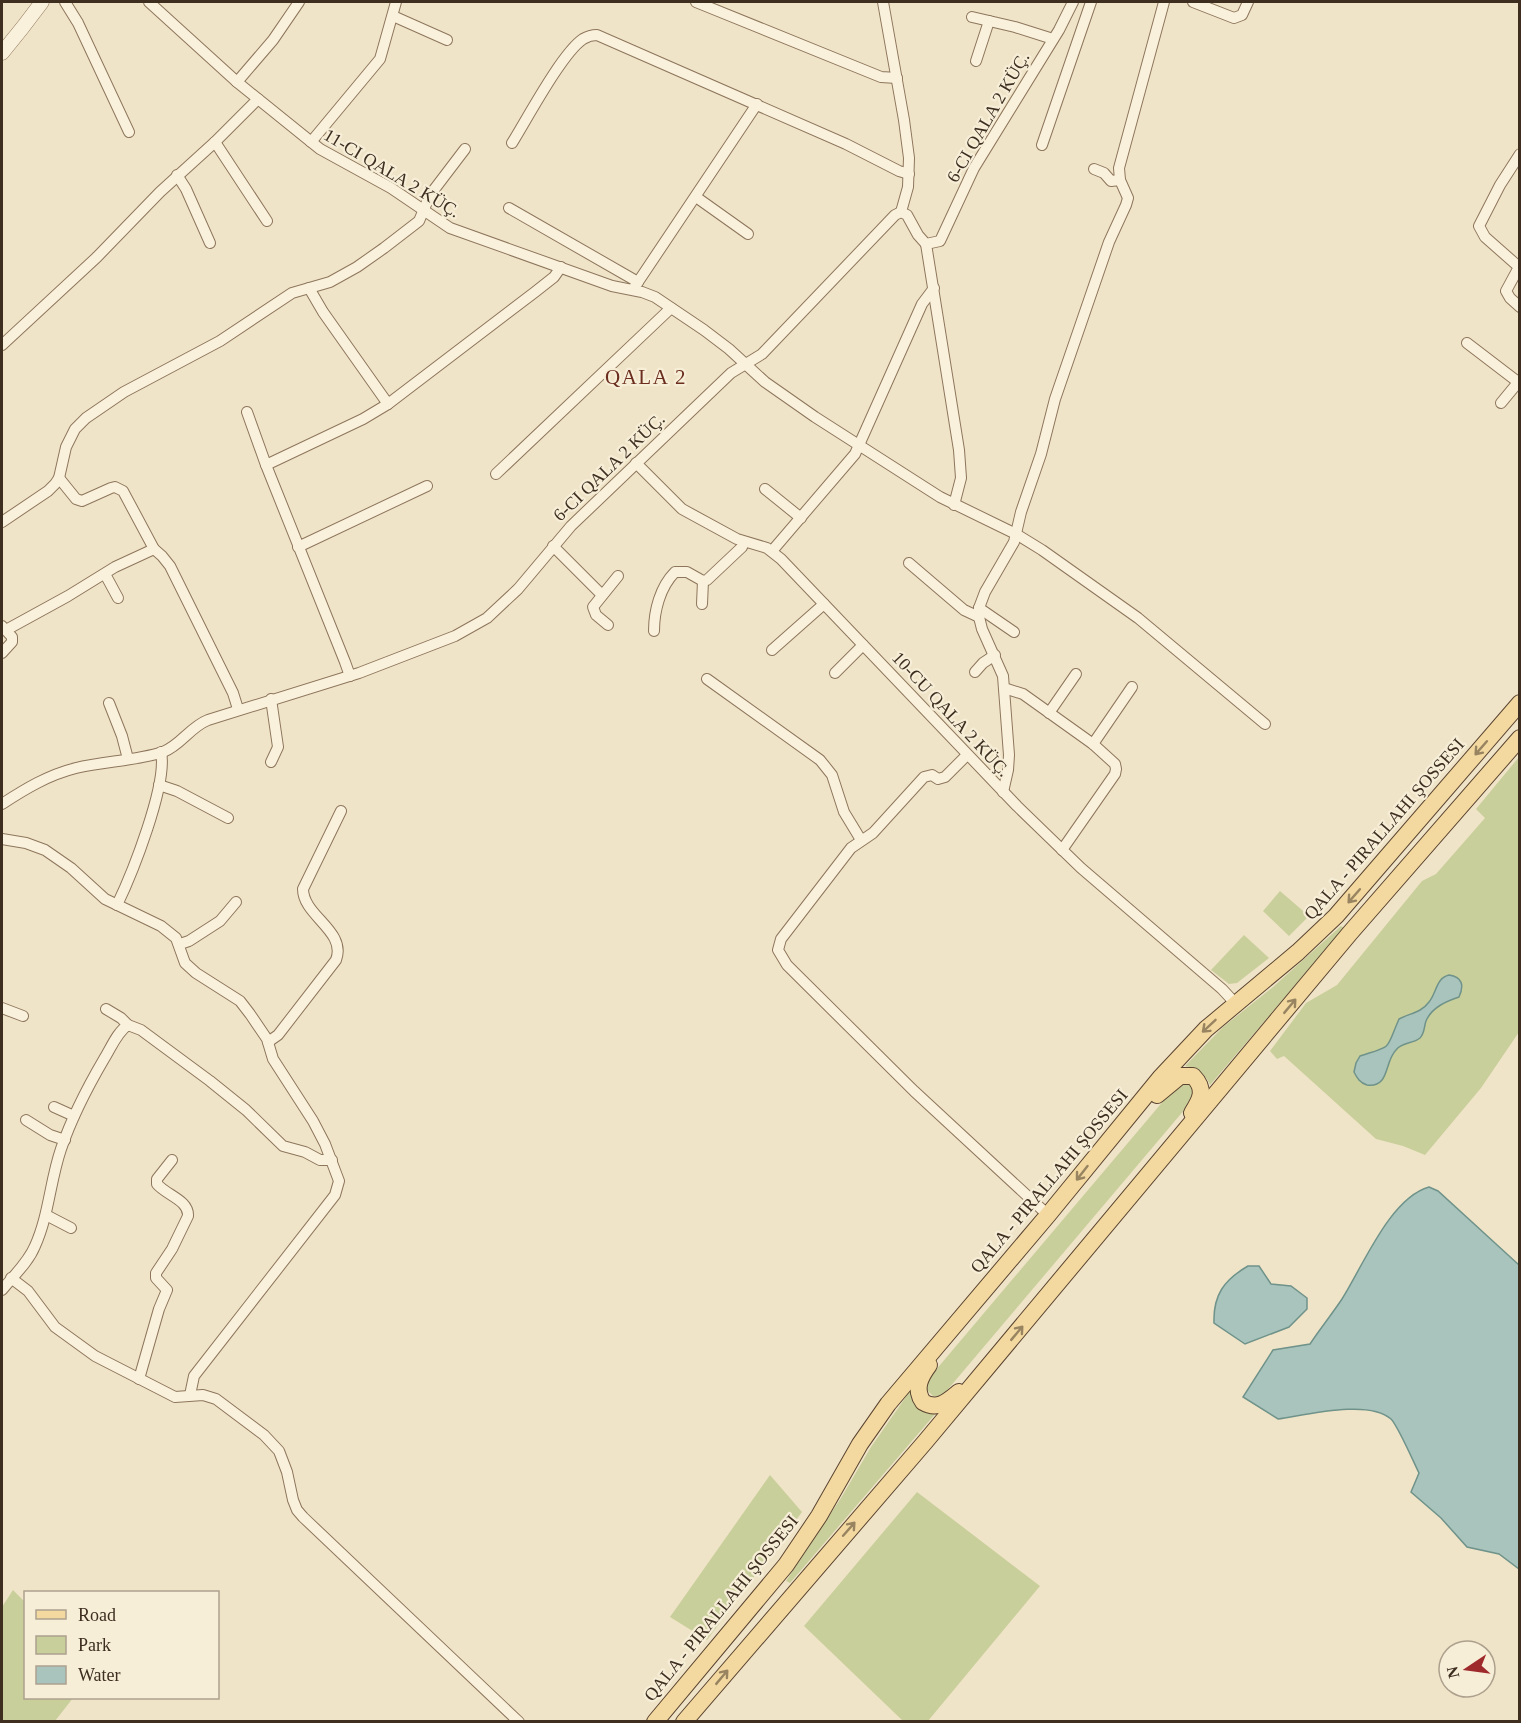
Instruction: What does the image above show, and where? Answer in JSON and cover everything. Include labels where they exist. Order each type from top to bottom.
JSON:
[{"type":"main road","points":[[655,1722],[786,1564],[819,1516],[874,1424],[908,1379],[1048,1215],[1111,1136],[1190,1045],[1235,1003],[1298,952],[1336,916],[1520,704]]},
{"type":"main road","points":[[684,1722],[994,1360],[1350,933],[1520,738]]},
{"type":"main road","points":[[1111,1136],[1180,1076],[1193,1076],[1202,1088],[1202,1095],[1149,1175]]},
{"type":"main road","points":[[959,1319],[922,1374],[918,1390],[924,1402],[936,1406],[943,1404],[994,1360]]},
{"type":"street","points":[[2,53],[42,2]]},
{"type":"street","points":[[65,2],[78,24],[129,132]]},
{"type":"street","name":"11-CI QALA 2 KÜÇ.","points":[[149,2],[237,82],[311,142],[391,188],[439,222],[459,232],[612,286],[636,286],[650,294],[704,330],[765,382],[859,446],[954,505],[1016,534],[1042,550],[1138,618],[1265,724]]},
{"type":"street","points":[[237,82],[273,40],[300,2]]},
{"type":"street","points":[[311,142],[374,69],[385,44],[396,2]]},
{"type":"street","points":[[696,2],[881,77],[897,78]]},
{"type":"street","points":[[2,804],[30,786],[63,772],[161,752],[175,746],[202,722],[350,676],[455,636],[474,626],[505,604],[571,526],[731,373],[762,354],[887,222],[901,212],[909,187],[906,136],[883,2]]},
{"type":"street","points":[[926,244],[936,242],[942,237],[974,168],[1073,2]]},
{"type":"street","points":[[1042,145],[1091,2]]},
{"type":"street","points":[[1003,792],[1009,755],[1004,688],[1000,667],[982,629],[979,613],[986,592],[1016,534],[1041,454],[1055,399],[1109,242],[1126,205],[1126,192],[1120,180],[1119,168],[1164,2]]},
{"type":"street","points":[[1193,2],[1234,18],[1242,15],[1248,2]]},
{"type":"street","points":[[393,16],[447,40]]},
{"type":"street","points":[[972,17],[1035,32],[1053,39]]},
{"type":"street","points":[[976,61],[989,21]]},
{"type":"street","points":[[512,143],[561,65],[578,43],[586,37],[597,35],[757,104],[909,174]]},
{"type":"street","points":[[2,345],[97,257],[177,175],[215,142],[258,99]]},
{"type":"street","points":[[509,208],[636,286],[757,104]]},
{"type":"street","points":[[215,142],[267,221]]},
{"type":"street","points":[[2,522],[48,491],[59,478],[66,447],[75,429],[86,418],[124,392],[220,341],[292,293],[330,282],[357,267],[416,225],[430,195],[465,149]]},
{"type":"street","points":[[1520,154],[1500,185],[1479,226],[1485,237],[1519,267],[1506,291],[1509,298],[1520,307]]},
{"type":"street","points":[[1094,169],[1104,173],[1111,181],[1120,180]]},
{"type":"street","points":[[177,175],[186,189],[210,243]]},
{"type":"street","points":[[696,197],[748,234]]},
{"type":"street","points":[[901,212],[911,220],[918,235],[926,244],[934,288],[961,465],[961,478],[954,505]]},
{"type":"street","points":[[266,465],[363,419],[388,404],[536,292],[561,267]]},
{"type":"street","points":[[309,288],[323,312],[388,404]]},
{"type":"street","points":[[772,552],[848,463],[859,446],[922,304],[934,288]]},
{"type":"street","points":[[496,474],[671,308]]},
{"type":"street","points":[[1467,343],[1519,381],[1501,403]]},
{"type":"street","points":[[247,412],[350,676]]},
{"type":"street","name":"10-CU QALA 2 KÜÇ.","points":[[636,463],[682,509],[744,542],[772,552],[1003,792],[1062,850],[1222,989],[1235,1003]]},
{"type":"street","points":[[59,478],[76,499],[82,501],[111,488],[119,488],[123,491],[154,549],[171,566],[233,693],[238,709]]},
{"type":"street","points":[[298,547],[427,486]]},
{"type":"street","points":[[765,489],[801,518]]},
{"type":"street","points":[[703,581],[707,580],[736,553],[744,542]]},
{"type":"street","points":[[553,546],[602,595]]},
{"type":"street","points":[[2,653],[12,642],[12,637],[4,628],[68,597],[115,567],[154,549]]},
{"type":"street","points":[[909,563],[964,609],[979,613],[1014,632]]},
{"type":"street","points":[[654,631],[654,615],[657,605],[667,582],[675,572],[687,572],[703,581]]},
{"type":"street","points":[[105,574],[117,598]]},
{"type":"street","points":[[608,625],[593,607],[618,576]]},
{"type":"street","points":[[702,604],[703,581]]},
{"type":"street","points":[[772,650],[824,604]]},
{"type":"street","points":[[835,673],[863,645]]},
{"type":"street","points":[[975,672],[995,654]]},
{"type":"street","points":[[1049,713],[1076,675]]},
{"type":"street","points":[[707,679],[820,760],[832,775],[840,804],[861,840]]},
{"type":"street","points":[[1093,744],[1132,687]]},
{"type":"street","points":[[1004,688],[1023,694],[1093,744],[1110,759],[1116,769],[1062,850]]},
{"type":"street","points":[[270,699],[279,747],[271,762]]},
{"type":"street","points":[[109,703],[128,759]]},
{"type":"street","points":[[117,905],[138,857],[159,785],[163,766],[161,752]]},
{"type":"street","points":[[967,755],[945,777],[938,779],[932,775],[924,777],[873,833],[861,840],[846,855],[781,939],[778,950],[780,957],[787,965],[914,1091],[1048,1215]]},
{"type":"street","points":[[159,785],[177,790],[228,818]]},
{"type":"street","points":[[268,1042],[278,1035],[338,955],[338,942],[304,899],[303,889],[341,811]]},
{"type":"street","points":[[2,839],[26,843],[45,850],[78,874],[99,895],[161,926],[176,938],[185,963],[196,973],[237,998],[250,1014],[268,1042],[273,1059],[313,1120],[332,1160],[339,1181],[338,1192],[194,1376],[190,1395]]},
{"type":"street","points":[[180,944],[189,941],[220,921],[236,902]]},
{"type":"street","points":[[2,1008],[23,1016]]},
{"type":"street","points":[[106,1009],[128,1025],[141,1030],[210,1081],[246,1110],[283,1146],[305,1152],[320,1160],[332,1160]]},
{"type":"street","points":[[2,1290],[34,1248],[46,1215],[62,1148],[74,1116],[85,1091],[120,1033],[128,1025]]},
{"type":"street","points":[[54,1107],[74,1116]]},
{"type":"street","points":[[26,1120],[50,1135],[65,1140]]},
{"type":"street","points":[[139,1379],[159,1309],[167,1290],[156,1278],[156,1273],[172,1249],[189,1212],[185,1205],[157,1184],[157,1179],[172,1160]]},
{"type":"street","points":[[46,1215],[71,1228]]},
{"type":"street","points":[[11,1278],[28,1291],[49,1321],[95,1356],[175,1397],[202,1395],[216,1399],[272,1443],[283,1461],[293,1500],[303,1517],[519,1722]]},
{"type":"green space","points":[[1519,757],[1519,1032],[1481,1088],[1425,1155],[1376,1139],[1284,1056],[1277,1059],[1270,1051],[1306,1003],[1337,985],[1422,881],[1436,874],[1485,818],[1476,809]]},
{"type":"green space","points":[[1280,891],[1309,916],[1289,936],[1263,911]]},
{"type":"green space","points":[[1341,926],[1344,928],[1210,1085],[1200,1072],[1185,1066],[1223,1027],[1273,987]]},
{"type":"green space","points":[[1244,935],[1269,958],[1237,983],[1229,984],[1211,970]]},
{"type":"green space","points":[[1187,1082],[1195,1089],[1191,1102],[949,1388],[940,1397],[933,1396],[926,1389],[929,1378],[1176,1086]]},
{"type":"green space","points":[[910,1391],[918,1407],[936,1413],[790,1583],[786,1581],[841,1498],[871,1447]]},
{"type":"green space","points":[[770,1475],[802,1512],[707,1640],[670,1617]]},
{"type":"green space","points":[[917,1492],[1040,1586],[928,1721],[903,1721],[804,1626]]},
{"type":"green space","points":[[13,1590],[24,1601],[24,1699],[72,1699],[55,1721],[2,1721],[2,1607]]},
{"type":"water","points":[[1449,975],[1460,980],[1462,989],[1459,997],[1436,1008],[1426,1021],[1420,1038],[1396,1050],[1380,1082],[1367,1085],[1361,1082],[1354,1072],[1360,1056],[1384,1048],[1399,1019],[1426,1006],[1439,982]]},
{"type":"water","points":[[1429,1187],[1438,1191],[1519,1265],[1519,1569],[1499,1554],[1467,1547],[1441,1518],[1411,1492],[1419,1473],[1391,1419],[1381,1413],[1353,1409],[1278,1419],[1243,1397],[1273,1350],[1310,1344],[1342,1299],[1368,1252],[1390,1219],[1402,1204]]},
{"type":"water","points":[[1248,1266],[1259,1266],[1271,1284],[1291,1286],[1307,1298],[1307,1309],[1289,1327],[1245,1344],[1214,1323],[1214,1313],[1218,1296],[1226,1283]]},
{"type":"district","name":"QALA 2","points":[[646,377]]}]
